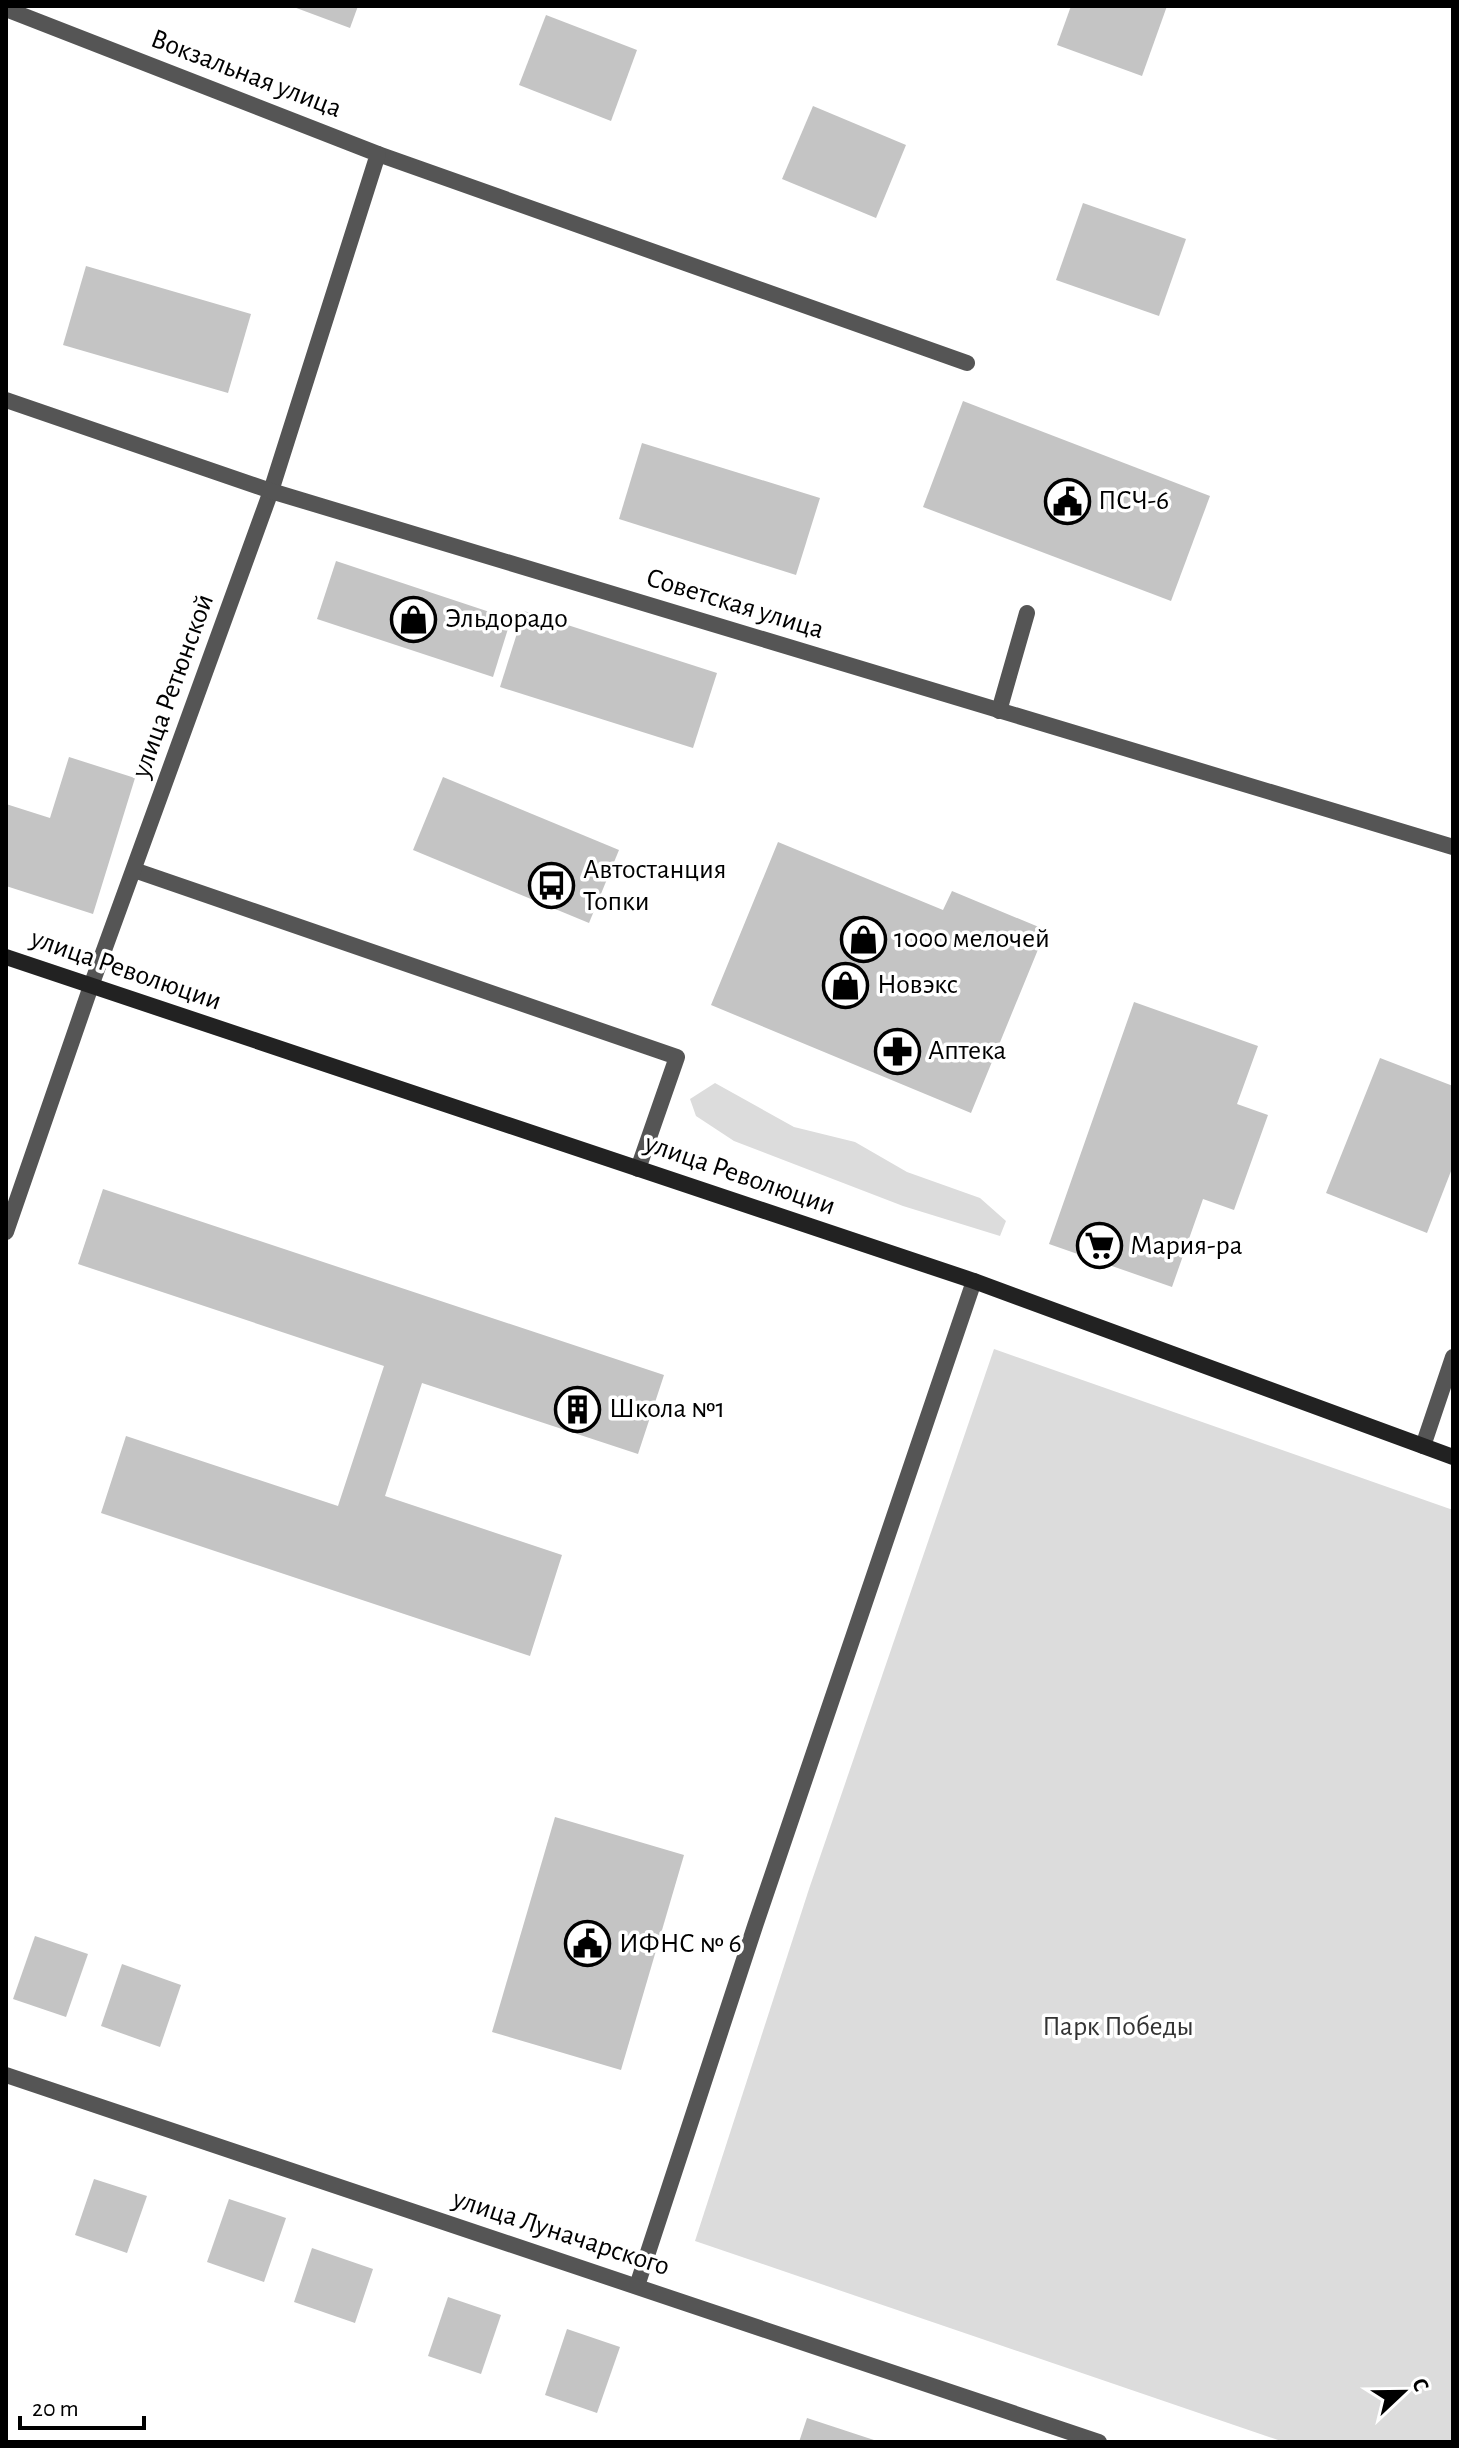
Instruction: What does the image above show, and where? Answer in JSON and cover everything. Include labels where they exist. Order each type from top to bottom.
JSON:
[{"type":"street","name":"Вокзальная улица","points":[[6,9],[378,154],[967,363]]},
{"type":"street","name":"улица Ретюнской","points":[[6,1232],[91,986],[271,491],[378,154]]},
{"type":"street","name":"Советская улица","points":[[6,400],[271,491],[1453,847]]},
{"type":"street","points":[[999,711],[1027,613]]},
{"type":"street","points":[[134,870],[677,1057],[638,1169]]},
{"type":"street","name":"улица Революции","points":[[6,957],[974,1281],[1453,1457]]},
{"type":"street","points":[[637,2286],[755,1926],[974,1281]]},
{"type":"street","points":[[1423,1446],[1453,1357]]},
{"type":"street","name":"улица Луначарского","points":[[6,2075],[1099,2442]]},
{"type":"green space","points":[[715,1083],[794,1127],[855,1142],[907,1172],[980,1198],[1006,1221],[1000,1236],[903,1206],[734,1141],[696,1116],[690,1099]]},
{"type":"green space","name":"Парк Победы","points":[[994,1349],[1453,1510],[1453,2442],[1284,2442],[695,2241],[809,1889]]},
{"type":"building","points":[[291,6],[358,6],[350,28]]},
{"type":"building","points":[[1071,6],[1167,6],[1142,76],[1057,45]]},
{"type":"building","points":[[546,15],[637,50],[611,121],[519,85]]},
{"type":"building","points":[[813,106],[906,145],[876,218],[782,179]]},
{"type":"building","points":[[1083,203],[1186,239],[1159,316],[1056,280]]},
{"type":"building","points":[[86,266],[251,314],[228,393],[63,345]]},
{"type":"building","name":"ПСЧ-6","points":[[963,401],[1210,496],[1171,601],[923,507]]},
{"type":"building","points":[[642,443],[820,498],[796,575],[619,519]]},
{"type":"building","name":"Эльдорадо","points":[[336,561],[511,619],[493,677],[317,619]]},
{"type":"building","points":[[524,611],[717,673],[693,748],[500,687]]},
{"type":"building","points":[[69,757],[135,778],[93,914],[6,886],[6,804],[50,818]]},
{"type":"building","name":"Автостанция Топки","points":[[443,777],[619,850],[589,923],[413,850]]},
{"type":"building","points":[[778,842],[943,910],[952,891],[1046,930],[971,1113],[711,1005]]},
{"type":"building","points":[[1134,1002],[1258,1046],[1237,1104],[1268,1115],[1234,1210],[1203,1199],[1172,1287],[1049,1244]]},
{"type":"building","points":[[1380,1058],[1453,1086],[1453,1166],[1427,1233],[1326,1193]]},
{"type":"building","name":"Школа №1","points":[[103,1189],[664,1375],[638,1454],[422,1383],[385,1496],[562,1555],[530,1656],[101,1513],[126,1436],[338,1506],[384,1366],[78,1264]]},
{"type":"building","name":"ИФНС № 6","points":[[555,1817],[684,1855],[621,2070],[492,2032]]},
{"type":"building","points":[[35,1936],[88,1954],[66,2017],[13,1999]]},
{"type":"building","points":[[122,1964],[181,1985],[160,2047],[101,2026]]},
{"type":"building","points":[[94,2179],[147,2196],[127,2253],[75,2235]]},
{"type":"building","points":[[229,2199],[286,2218],[264,2282],[207,2262]]},
{"type":"building","points":[[312,2248],[373,2269],[355,2323],[294,2302]]},
{"type":"building","points":[[448,2297],[501,2315],[481,2374],[428,2356]]},
{"type":"building","points":[[567,2329],[620,2347],[597,2413],[545,2395]]},
{"type":"building","points":[[807,2418],[877,2441],[877,2442],[799,2442]]},
{"type":"place","name":"ПСЧ-6","points":[[1067,501]]},
{"type":"place","name":"Эльдорадо","points":[[414,619]]},
{"type":"place","name":"Автостанция Топки","points":[[552,886]]},
{"type":"place","name":"1000 мелочей","points":[[863,939]]},
{"type":"place","name":"Новэкс","points":[[846,985]]},
{"type":"place","name":"Аптека","points":[[897,1051]]},
{"type":"place","name":"Мария-ра","points":[[1099,1246]]},
{"type":"place","name":"Школа №1","points":[[578,1409]]},
{"type":"place","name":"ИФНС № 6","points":[[588,1944]]}]
